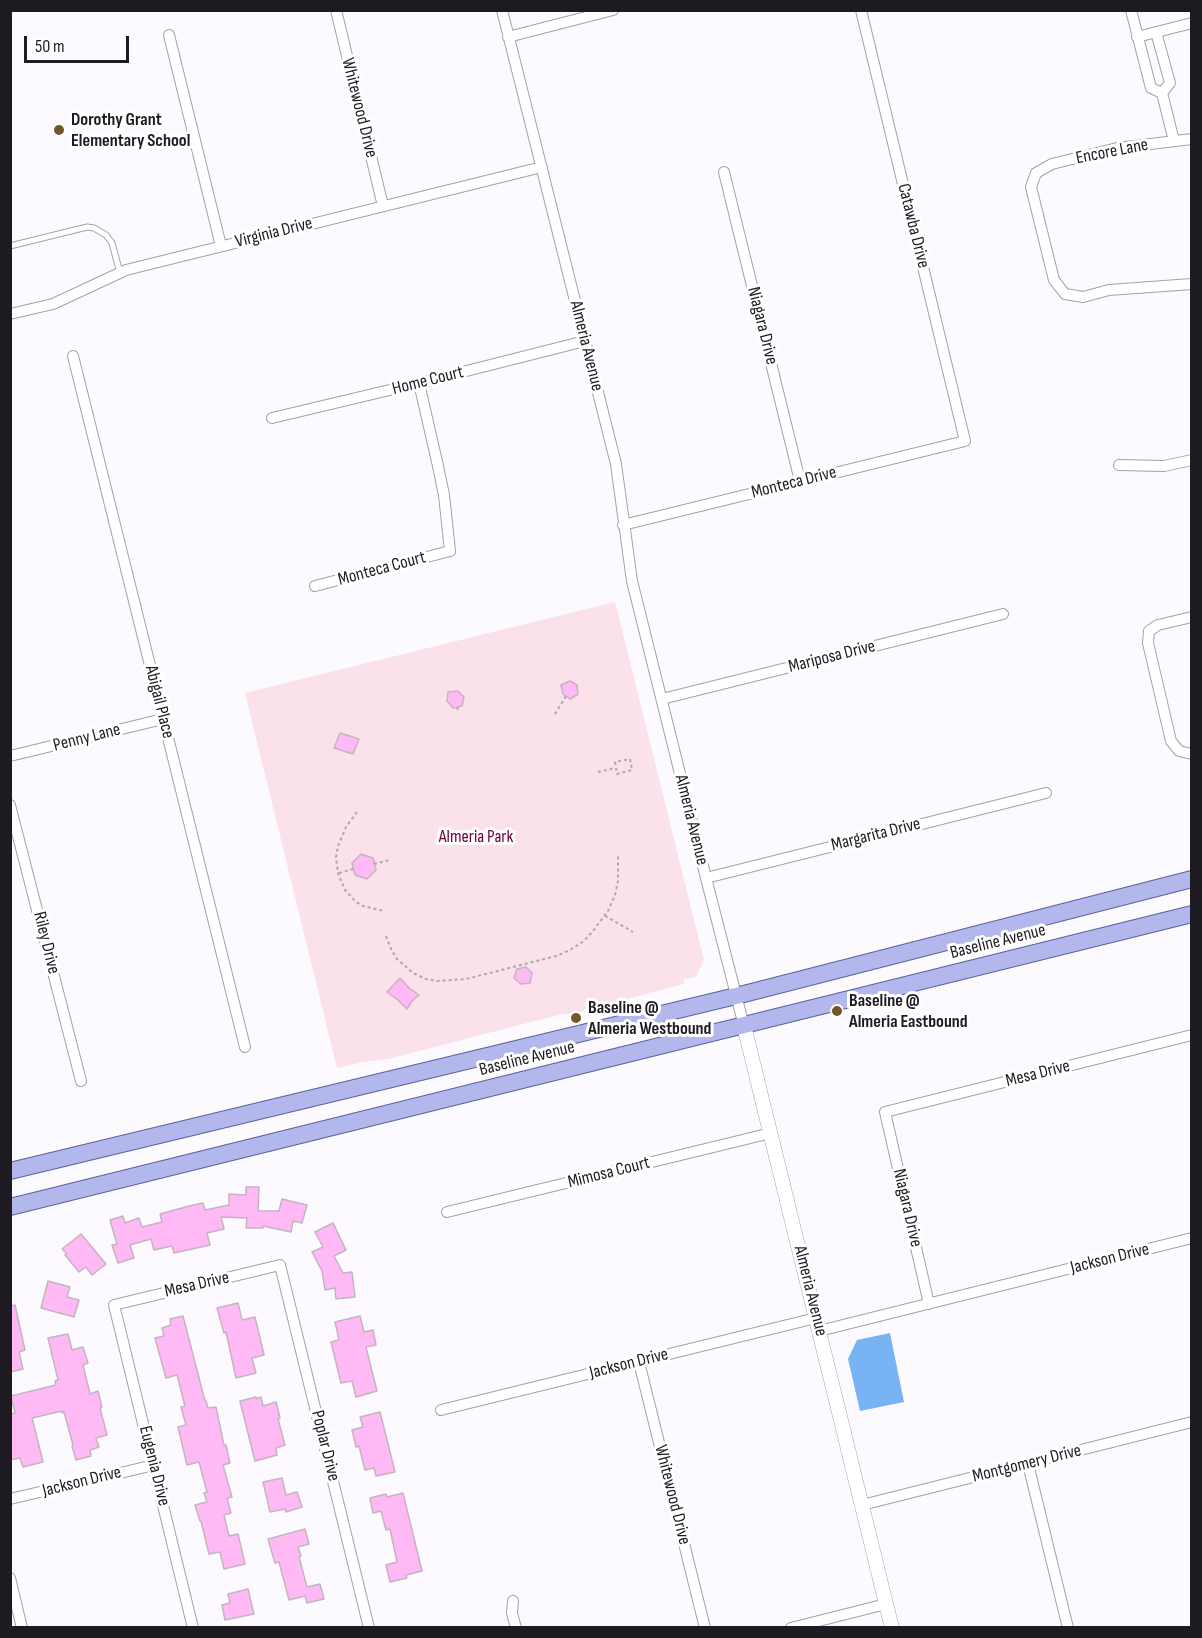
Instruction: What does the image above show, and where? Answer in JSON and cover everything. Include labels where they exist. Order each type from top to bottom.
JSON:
[{"type":"main road","name":"Baseline Avenue","points":[[10,1171],[736,996],[1191,879]]},
{"type":"main road","name":"Baseline Avenue","points":[[10,1207],[1191,914]]},
{"type":"street","name":"Whitewood Drive","points":[[336,10],[383,206]]},
{"type":"street","name":"Almeria Avenue","points":[[502,10],[616,464],[632,581],[771,1133],[892,1628]]},
{"type":"street","points":[[508,37],[613,10]]},
{"type":"street","name":"Catawba Drive","points":[[861,10],[965,441]]},
{"type":"street","points":[[1131,10],[1151,88],[1162,93]]},
{"type":"street","points":[[1137,37],[1191,23]]},
{"type":"street","points":[[1156,32],[1170,83],[1162,93]]},
{"type":"street","points":[[169,35],[221,246]]},
{"type":"street","points":[[1162,93],[1174,141]]},
{"type":"street","name":"Encore Lane","points":[[1191,139],[1117,148],[1052,164],[1036,173],[1031,187],[1054,280],[1065,294],[1083,297],[1109,290],[1191,284]]},
{"type":"street","name":"Virginia Drive","points":[[10,315],[53,304],[120,273],[542,167]]},
{"type":"street","name":"Niagara Drive","points":[[724,171],[800,481]]},
{"type":"street","name":"Home Court","points":[[272,418],[585,341]]},
{"type":"street","name":"Abigail Place","points":[[73,356],[245,1047]]},
{"type":"street","name":"Monteca Court","points":[[315,586],[450,551],[444,495],[419,383]]},
{"type":"street","name":"Monteca Drive","points":[[623,525],[965,441]]},
{"type":"street","points":[[1119,465],[1164,466],[1191,460]]},
{"type":"street","name":"Mariposa Drive","points":[[662,699],[1003,614]]},
{"type":"street","points":[[1191,617],[1158,625],[1149,631],[1148,643],[1171,741],[1179,751],[1191,754]]},
{"type":"street","name":"Penny Lane","points":[[10,756],[163,719]]},
{"type":"street","name":"Margarita Drive","points":[[706,878],[1046,793]]},
{"type":"street","name":"Riley Drive","points":[[10,805],[81,1081]]},
{"type":"street","name":"Mesa Drive","points":[[885,1112],[1191,1035]]},
{"type":"street","name":"Niagara Drive","points":[[885,1112],[929,1304]]},
{"type":"street","name":"Mimosa Court","points":[[447,1212],[771,1133]]},
{"type":"street","name":"Jackson Drive","points":[[441,1410],[639,1362],[818,1324],[929,1304],[1191,1238]]},
{"type":"street","name":"Mesa Drive","points":[[114,1305],[280,1265]]},
{"type":"street","name":"Poplar Drive","points":[[280,1265],[369,1628]]},
{"type":"street","name":"Eugenia Drive","points":[[114,1305],[194,1628]]},
{"type":"street","name":"Whitewood Drive","points":[[639,1362],[705,1628]]},
{"type":"street","name":"Montgomery Drive","points":[[862,1505],[1191,1422]]},
{"type":"street","points":[[1028,1464],[1068,1628]]},
{"type":"street","name":"Jackson Drive","points":[[10,1499],[154,1465]]},
{"type":"street","points":[[10,1578],[22,1628]]},
{"type":"street","points":[[513,1601],[512,1613],[516,1628]]},
{"type":"street","points":[[791,1628],[886,1604]]},
{"type":"lane","points":[[10,246],[87,227],[93,228],[106,235],[112,243],[120,273]]},
{"type":"path","points":[[555,714],[566,696]]},
{"type":"path","points":[[630,759],[632,770],[617,774],[616,768],[615,762],[630,759]]},
{"type":"path","points":[[598,772],[616,768]]},
{"type":"path","points":[[357,812],[346,827],[338,846],[336,857],[338,873],[345,890],[356,902],[384,911]]},
{"type":"path","points":[[386,936],[397,959],[413,973],[437,981],[466,979],[556,956],[584,941],[605,916],[615,895],[619,868],[618,854]]},
{"type":"path","points":[[374,864],[390,860]]},
{"type":"path","points":[[338,873],[353,869]]},
{"type":"path","points":[[605,916],[633,932]]},
{"type":"green space","name":"Almeria Park","points":[[615,602],[704,960],[696,977],[684,979],[684,984],[579,1012],[558,1015],[388,1059],[337,1068],[245,693]]},
{"type":"water","points":[[890,1333],[904,1402],[860,1411],[848,1359],[857,1340]]},
{"type":"building","points":[[570,681],[577,685],[578,694],[570,699],[563,694],[561,685]]},
{"type":"building","points":[[458,691],[464,697],[462,706],[453,708],[447,701],[448,692]]},
{"type":"building","points":[[340,733],[359,739],[353,754],[334,748]]},
{"type":"building","points":[[361,854],[373,858],[376,870],[367,879],[355,875],[352,863]]},
{"type":"building","points":[[526,967],[532,973],[530,983],[521,984],[514,978],[517,969]]},
{"type":"building","points":[[400,978],[419,995],[407,1009],[387,992]]},
{"type":"building","points":[[246,1187],[259,1187],[258,1211],[279,1211],[282,1199],[307,1205],[302,1223],[293,1221],[291,1232],[263,1226],[263,1228],[246,1228],[247,1218],[221,1217],[224,1229],[207,1233],[210,1245],[174,1253],[172,1246],[154,1250],[151,1239],[130,1245],[134,1258],[118,1263],[112,1245],[117,1244],[110,1220],[123,1216],[125,1223],[139,1218],[142,1227],[162,1222],[160,1214],[189,1206],[203,1203],[205,1210],[229,1205],[229,1194],[246,1195]]},
{"type":"building","points":[[333,1223],[346,1250],[334,1256],[343,1273],[352,1272],[355,1297],[336,1299],[335,1288],[325,1290],[322,1271],[312,1252],[323,1247],[315,1232]]},
{"type":"building","points":[[81,1234],[106,1264],[92,1275],[86,1267],[79,1272],[62,1249]]},
{"type":"building","points":[[48,1281],[70,1287],[67,1297],[79,1300],[74,1317],[41,1308]]},
{"type":"building","points":[[238,1303],[242,1320],[255,1317],[264,1355],[252,1358],[256,1373],[236,1378],[226,1332],[224,1333],[217,1308]]},
{"type":"building","points":[[15,1305],[25,1350],[19,1352],[23,1369],[10,1372],[10,1306]]},
{"type":"building","points":[[183,1316],[205,1401],[208,1408],[216,1407],[230,1463],[223,1465],[232,1497],[227,1498],[231,1513],[224,1515],[229,1536],[238,1534],[245,1564],[224,1569],[220,1552],[209,1554],[195,1505],[207,1502],[204,1493],[207,1492],[199,1462],[187,1465],[178,1427],[186,1425],[181,1407],[185,1406],[177,1375],[166,1378],[155,1338],[164,1336],[162,1328],[171,1325],[170,1319]]},
{"type":"building","points":[[360,1316],[364,1332],[373,1330],[376,1345],[366,1347],[377,1391],[356,1397],[352,1381],[341,1383],[331,1342],[339,1340],[335,1322]]},
{"type":"building","points":[[68,1334],[72,1350],[83,1347],[88,1363],[83,1365],[90,1394],[98,1391],[107,1435],[96,1438],[99,1447],[90,1450],[91,1456],[76,1460],[64,1412],[32,1418],[43,1462],[23,1467],[20,1458],[10,1460],[10,1414],[15,1413],[11,1396],[56,1385],[55,1381],[58,1380],[48,1338]]},
{"type":"building","points":[[256,1397],[256,1399],[261,1397],[263,1406],[276,1402],[285,1445],[276,1448],[277,1455],[255,1461],[240,1401]]},
{"type":"building","points":[[380,1412],[395,1472],[376,1476],[374,1468],[365,1470],[352,1430],[363,1427],[360,1417]]},
{"type":"building","points":[[282,1478],[286,1495],[297,1492],[302,1507],[286,1512],[285,1509],[270,1512],[263,1482]]},
{"type":"building","points":[[403,1493],[422,1571],[390,1582],[386,1565],[397,1562],[390,1529],[386,1530],[381,1511],[373,1513],[370,1498]]},
{"type":"building","points":[[305,1529],[309,1544],[298,1547],[307,1587],[320,1584],[324,1599],[307,1603],[305,1596],[289,1600],[279,1562],[275,1563],[268,1539]]},
{"type":"building","points":[[248,1589],[254,1614],[225,1620],[222,1605],[230,1603],[228,1594]]},
{"type":"place","name":"Dorothy Grant Elementary School","points":[[59,130]]},
{"type":"place","name":"Baseline @ Almeria Eastbound","points":[[837,1011]]},
{"type":"place","name":"Baseline @ Almeria Westbound","points":[[576,1018]]}]
